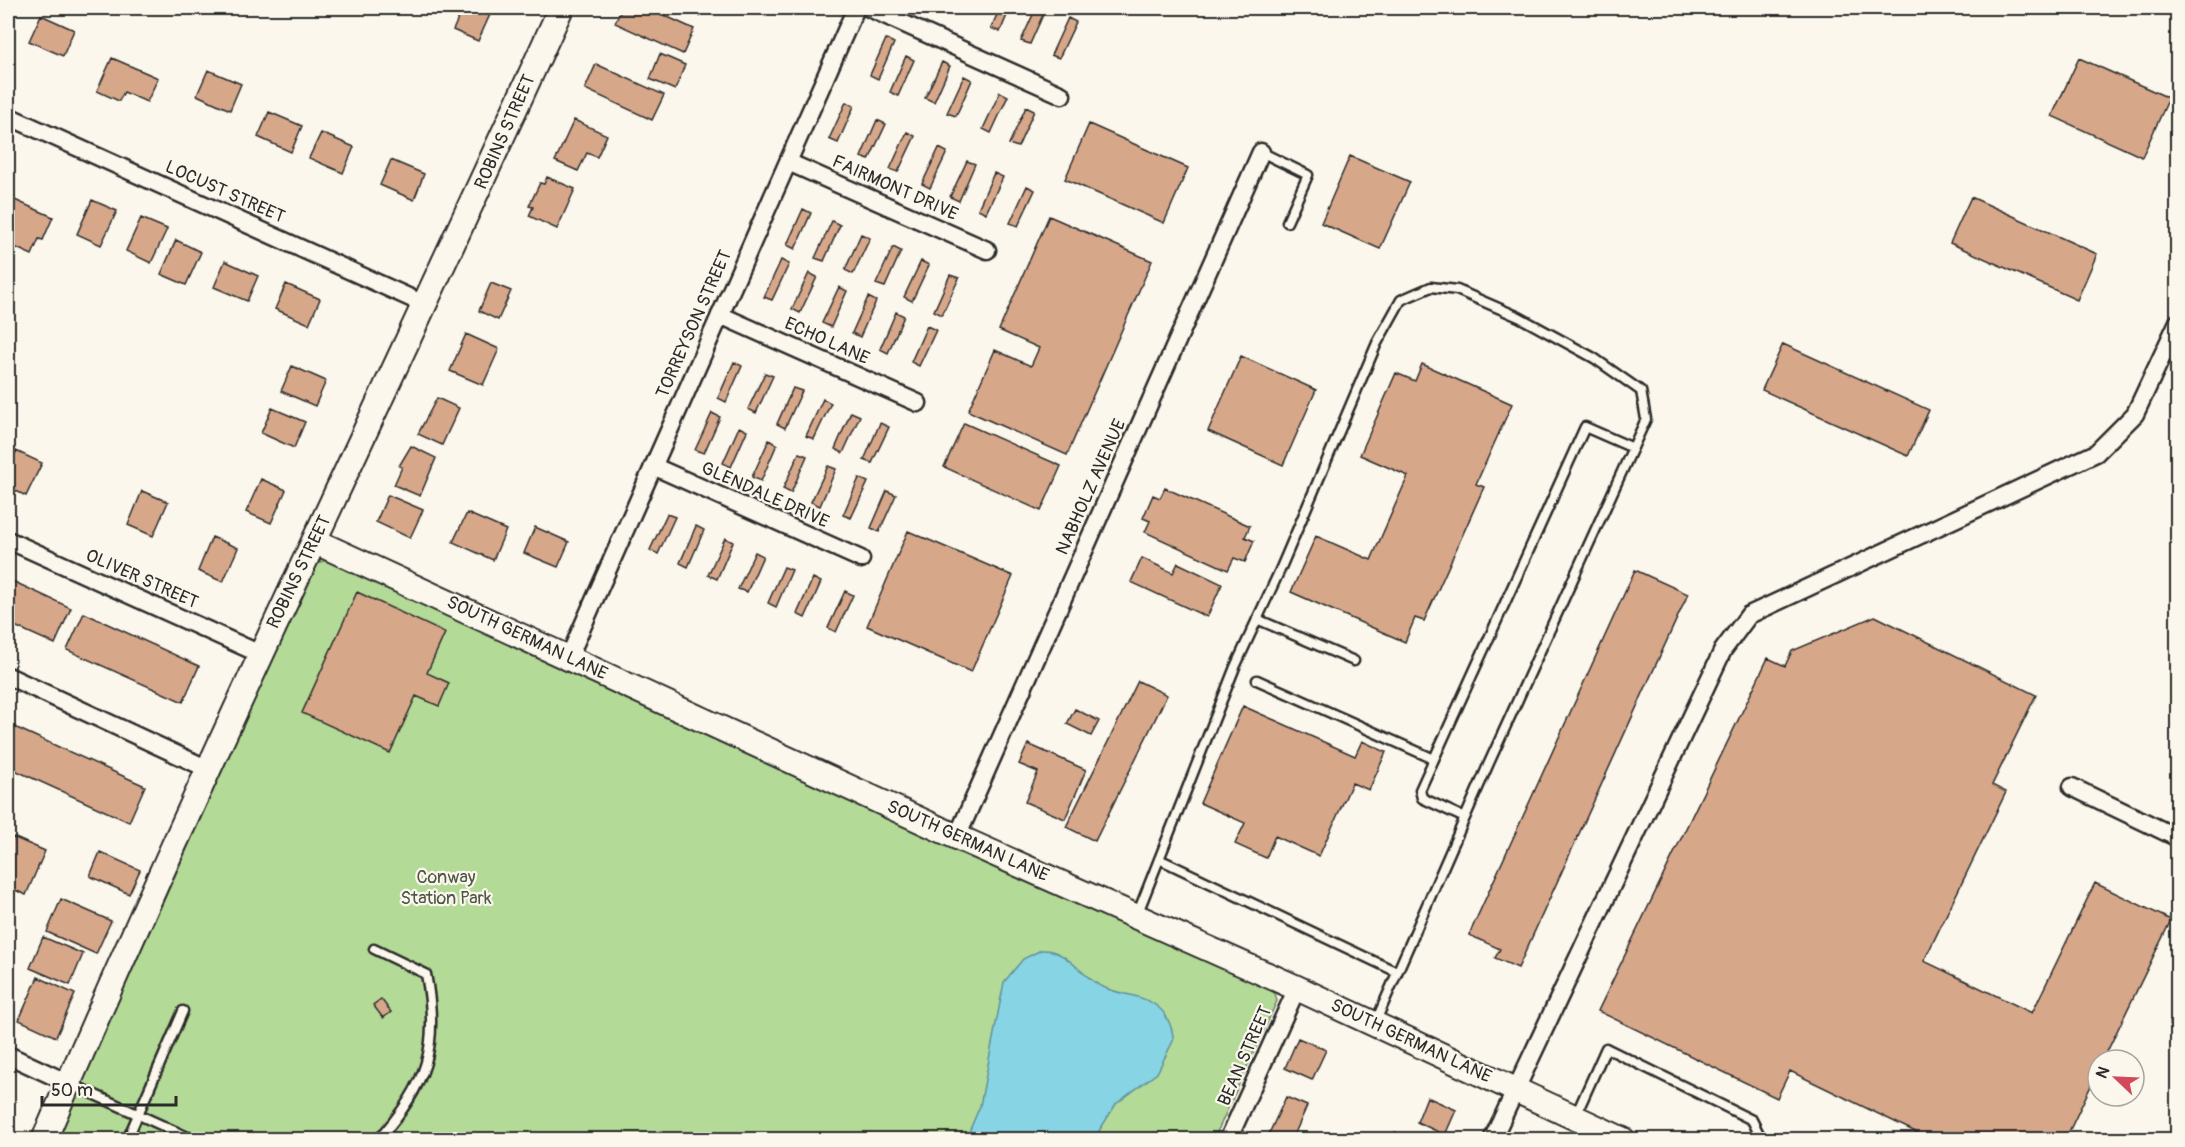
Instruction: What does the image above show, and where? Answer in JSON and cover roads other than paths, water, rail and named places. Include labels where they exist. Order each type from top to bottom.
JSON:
[{"type":"street","name":"ROBINS STREET","points":[[44,1140],[260,654],[426,305],[561,8]]},
{"type":"street","name":"TORREYSON STREET","points":[[569,657],[856,8]]},
{"type":"street","points":[[869,8],[1062,95]]},
{"type":"street","name":"LOCUST STREET","points":[[8,116],[426,305]]},
{"type":"street","name":"NABHOLZ AVENUE","points":[[957,837],[1261,153]]},
{"type":"street","name":"FAIRMONT DRIVE","points":[[788,162],[987,249]]},
{"type":"street","name":"ECHO LANE","points":[[720,315],[918,403]]},
{"type":"street","points":[[1492,1140],[1723,650],[1749,615],[2096,453],[2135,414],[2178,322]]},
{"type":"street","name":"GLENDALE DRIVE","points":[[653,466],[861,559]]},
{"type":"street","name":"OLIVER STREET","points":[[8,540],[260,654]]},
{"type":"street","name":"SOUTH GERMAN LANE","points":[[314,541],[957,837],[1297,988],[1623,1140]]},
{"type":"street","points":[[8,676],[208,769]]},
{"type":"street","points":[[2072,787],[2178,838]]},
{"type":"street","name":"BEAN STREET","points":[[1228,1140],[1297,988]]},
{"type":"street","points":[[8,1055],[68,1083]]},
{"type":"lane","points":[[1261,153],[1308,175],[1287,222]]},
{"type":"lane","points":[[1136,915],[1234,667],[1377,344],[1401,300],[1431,287],[1457,290],[1519,316],[1594,358],[1641,391],[1646,419],[1375,1024]]},
{"type":"lane","points":[[1466,818],[1422,798],[1420,790],[1585,427],[1633,448]]},
{"type":"lane","points":[[1257,619],[1354,661]]},
{"type":"lane","points":[[1257,680],[1434,759]]},
{"type":"lane","points":[[1159,859],[1397,972]]},
{"type":"lane","points":[[374,949],[426,974],[432,1007],[432,1046],[420,1079],[410,1102],[378,1140]]},
{"type":"lane","points":[[127,1140],[183,1011]]},
{"type":"lane","points":[[1574,1117],[1606,1048],[1752,1120],[1762,1140]]},
{"type":"lane","points":[[68,1083],[194,1140]]},
{"type":"water","points":[[1041,950],[1050,950],[1065,957],[1106,989],[1152,1003],[1167,1018],[1173,1041],[1157,1073],[1116,1104],[1094,1139],[966,1139],[980,1106],[1004,982],[1023,959]]},
{"type":"park label","name":"Conway Station Park","points":[[446,887]]}]
